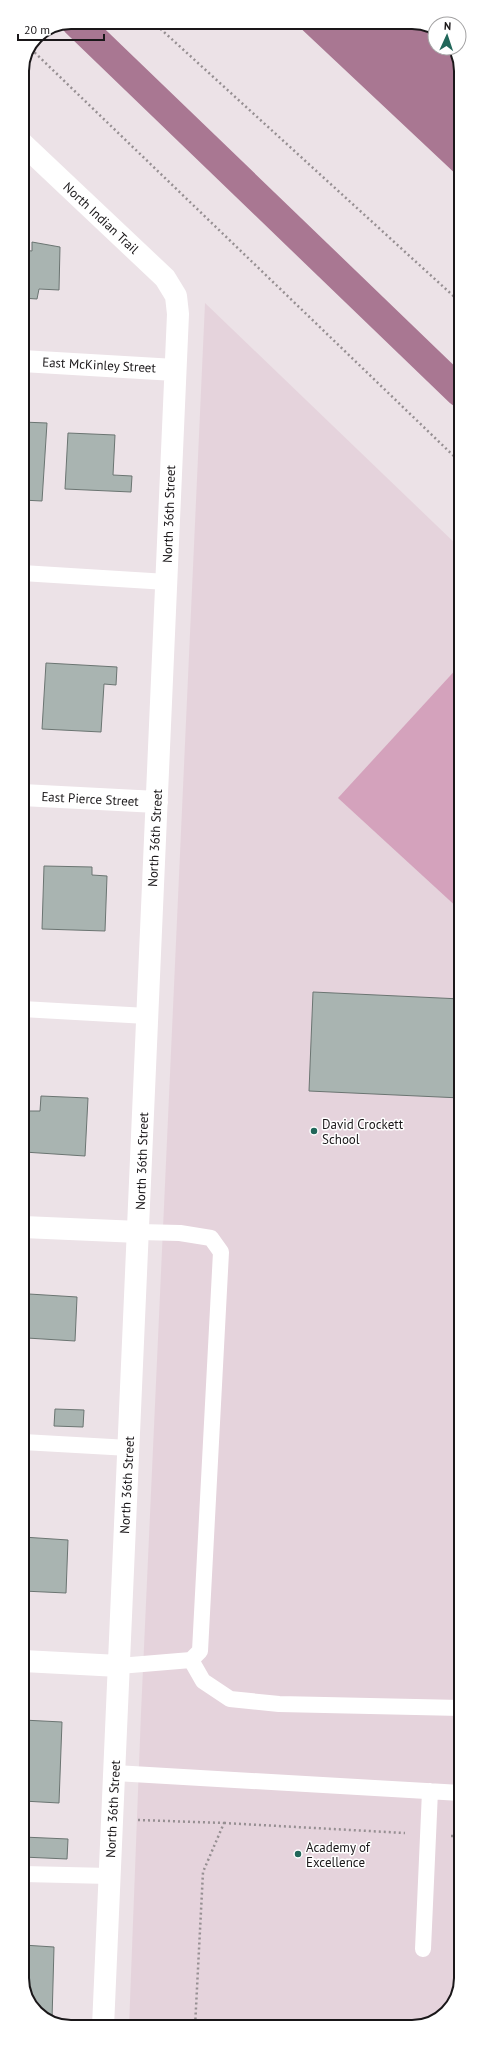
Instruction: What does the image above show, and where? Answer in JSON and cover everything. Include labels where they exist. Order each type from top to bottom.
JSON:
[{"type":"street","name":"North Indian Trail","points":[[29,150],[165,278],[176,296]]},
{"type":"street","name":"North 36th Street","points":[[104,2020],[167,582],[178,314],[176,296]]},
{"type":"street","name":"East McKinley Street","points":[[29,361],[175,370]]},
{"type":"street","name":"East Pierce Street","points":[[29,795],[157,802]]},
{"type":"street","points":[[29,1227],[139,1232]]},
{"type":"street","points":[[29,1661],[119,1666]]},
{"type":"lane","points":[[29,573],[167,582]]},
{"type":"lane","points":[[29,1009],[148,1016]]},
{"type":"lane","points":[[119,1666],[190,1660],[200,1651],[221,1252],[211,1238],[180,1233],[139,1232]]},
{"type":"lane","points":[[29,1442],[129,1448]]},
{"type":"lane","points":[[190,1660],[203,1681],[230,1699],[279,1704],[454,1708]]},
{"type":"lane","points":[[115,1773],[454,1793]]},
{"type":"lane","points":[[423,1949],[430,1791]]},
{"type":"lane","points":[[29,1874],[110,1876]]},
{"type":"path","points":[[161,29],[454,297]]},
{"type":"path","points":[[34,51],[454,456]]},
{"type":"path","points":[[134,1820],[224,1823],[412,1834]]},
{"type":"path","points":[[195,2020],[203,1872],[224,1823]]},
{"type":"path","points":[[446,1835],[454,1836]]},
{"type":"shaded area","points":[[301,29],[414,29],[427,32],[427,56],[451,56],[454,72],[454,172]]},
{"type":"shaded area","name":"David Crockett School","points":[[205,303],[454,542],[454,1978],[450,1996],[442,2008],[428,2017],[412,2020],[129,2020],[141,1713]]},
{"type":"shaded area","points":[[454,672],[454,904],[338,798]]},
{"type":"building","points":[[32,242],[60,247],[59,290],[39,289],[37,299],[29,298],[29,251],[32,251]]},
{"type":"building","points":[[29,422],[47,423],[42,501],[29,500]]},
{"type":"building","points":[[68,433],[115,435],[113,475],[132,476],[131,492],[65,489]]},
{"type":"building","points":[[46,663],[117,667],[116,685],[104,684],[101,732],[42,729]]},
{"type":"building","points":[[44,866],[92,867],[92,875],[107,876],[105,931],[42,929]]},
{"type":"building","points":[[313,992],[454,999],[454,1098],[309,1091]]},
{"type":"building","points":[[41,1096],[88,1098],[85,1156],[29,1152],[29,1111],[40,1111]]},
{"type":"building","points":[[29,1294],[77,1297],[75,1341],[29,1338]]},
{"type":"building","points":[[55,1409],[84,1410],[83,1427],[54,1426]]},
{"type":"building","points":[[29,1537],[68,1540],[66,1593],[29,1591]]},
{"type":"building","points":[[29,1720],[62,1722],[59,1803],[29,1801]]},
{"type":"building","points":[[29,1837],[68,1839],[67,1859],[29,1857]]},
{"type":"building","points":[[29,1945],[54,1947],[52,2015],[43,2009],[31,1991],[29,1978]]},
{"type":"waterway","points":[[83,29],[454,386]]},
{"type":"place","name":"David Crockett School","points":[[314,1131]]},
{"type":"place","name":"Academy of Excellence","points":[[298,1854]]}]
